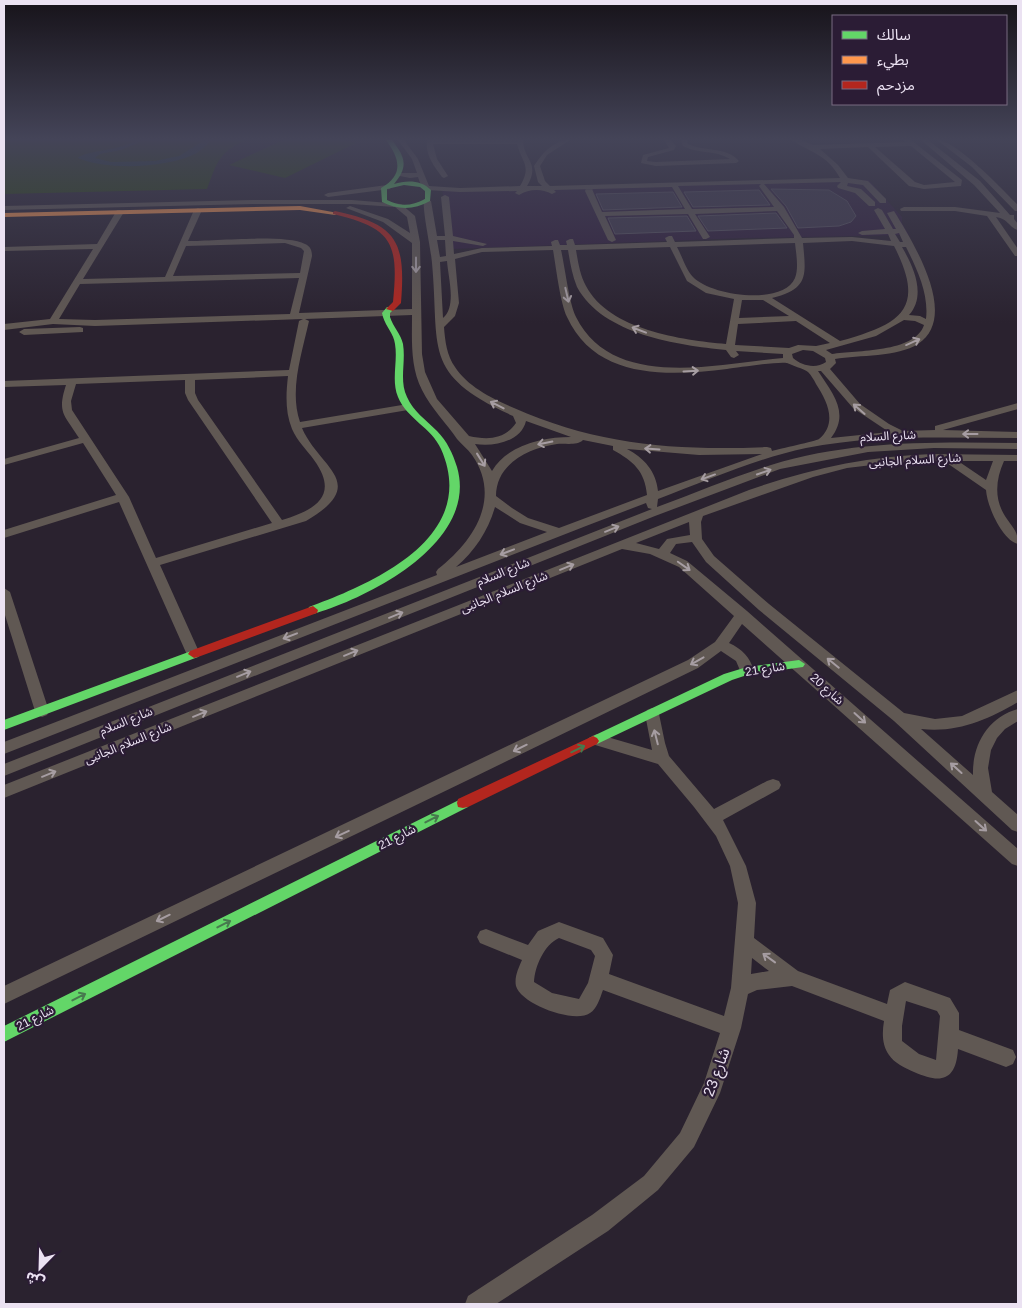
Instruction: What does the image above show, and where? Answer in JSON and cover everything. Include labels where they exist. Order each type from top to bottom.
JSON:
[{"type":"street","points":[[384,201],[411,216],[427,285],[440,326],[440,344],[448,363],[463,382],[487,400],[518,415],[593,441],[608,444],[667,451],[708,452],[742,452],[805,445]]},
{"type":"street","points":[[4,208],[317,202],[413,206],[425,201]]},
{"type":"street","points":[[428,201],[436,260],[417,315],[418,361],[424,384],[432,400],[462,438],[476,452],[486,468],[492,492],[504,509],[519,519],[538,527],[593,537]]},
{"type":"street","points":[[440,326],[451,316],[455,303],[445,201]]},
{"type":"street","points":[[593,201],[612,240]]},
{"type":"street","points":[[683,201],[706,237]]},
{"type":"street","points":[[670,241],[685,272],[698,286],[709,291],[738,298],[765,297],[786,292],[798,281],[801,270],[798,238],[775,201]]},
{"type":"street","points":[[555,245],[578,311],[583,336],[591,345],[607,356],[625,364],[676,372],[736,365],[790,356],[803,348],[817,349],[838,344],[873,334],[901,318],[911,305],[913,290],[908,271],[890,231],[875,207],[869,201]]},
{"type":"street","points":[[883,201],[899,205],[955,209],[1011,217]]},
{"type":"street","points":[[875,207],[883,201]]},
{"type":"street","points":[[891,212],[899,205],[982,201]]},
{"type":"street","points":[[996,201],[1011,217],[1018,228]]},
{"type":"street","points":[[317,202],[361,211],[387,221],[404,230],[416,242]]},
{"type":"street","points":[[817,349],[830,357],[894,348],[920,339],[930,325],[932,316],[929,294],[919,265],[891,212],[875,207]]},
{"type":"street","points":[[4,215],[300,208],[349,215],[369,222],[384,231],[395,242],[399,254],[397,304],[386,316]]},
{"type":"street","points":[[599,214],[781,209]]},
{"type":"street","points":[[168,279],[198,210]]},
{"type":"street","points":[[53,321],[120,212]]},
{"type":"street","points":[[989,213],[1018,254]]},
{"type":"street","points":[[436,260],[451,259],[464,253],[482,250],[571,244],[798,238],[902,231]]},
{"type":"street","points":[[571,244],[612,240],[670,241],[706,237],[852,239],[909,245]]},
{"type":"street","points":[[433,238],[449,238],[483,244],[555,245]]},
{"type":"street","points":[[183,244],[272,241],[296,243],[304,246],[308,251],[291,318]]},
{"type":"street","points":[[571,244],[581,286],[599,309],[631,326],[651,334],[682,342],[790,356],[798,366],[811,369],[824,368],[831,363],[830,357]]},
{"type":"street","points":[[5,252],[99,246]]},
{"type":"street","points":[[77,282],[303,275]]},
{"type":"street","points":[[765,297],[838,344]]},
{"type":"street","points":[[736,365],[735,357],[730,348],[738,298]]},
{"type":"street","points":[[578,311],[599,309]]},
{"type":"street","points":[[4,327],[53,321],[95,323],[417,315]]},
{"type":"street","points":[[4,725],[345,598],[383,580],[414,558],[437,535],[451,510],[456,486],[453,466],[444,447],[432,430],[408,407],[402,395],[399,383],[400,341],[393,325],[386,316]]},
{"type":"street","points":[[4,333],[291,318]]},
{"type":"street","points":[[734,321],[767,321],[797,318]]},
{"type":"street","points":[[901,318],[918,318],[930,325]]},
{"type":"street","points":[[153,563],[302,518],[318,509],[329,498],[332,486],[328,475],[296,426],[290,392],[310,319]]},
{"type":"street","points":[[36,332],[40,322]]},
{"type":"street","points":[[67,330],[72,322]]},
{"type":"street","points":[[873,334],[872,340],[876,343],[894,348]]},
{"type":"street","points":[[824,368],[858,409],[875,421],[900,434],[952,425],[1018,406]]},
{"type":"street","points":[[811,369],[834,403],[836,411],[834,427],[822,442]]},
{"type":"street","points":[[4,384],[294,373]]},
{"type":"street","points":[[190,377],[192,400],[279,525]]},
{"type":"street","points":[[72,382],[66,401],[67,410],[123,497],[194,654]]},
{"type":"street","points":[[296,426],[408,407]]},
{"type":"street","points":[[462,438],[484,442],[506,438],[517,432],[521,423],[518,415]]},
{"type":"street","name":"شارع السلام","points":[[4,748],[429,582],[754,459],[822,442],[900,434],[1017,448]]},
{"type":"street","points":[[4,462],[86,439]]},
{"type":"street","points":[[429,582],[458,560],[479,536],[490,510],[492,492],[499,469],[515,454],[537,444],[565,440],[593,441]]},
{"type":"street","points":[[608,444],[636,459],[645,467],[651,477],[653,498],[651,513]]},
{"type":"street","points":[[917,446],[924,458]]},
{"type":"street","name":"شارع السلام","points":[[4,770],[651,513],[748,477],[805,460],[868,449],[917,446],[1017,448]]},
{"type":"street","name":"شارع السلام الجانبى","points":[[4,792],[698,514],[805,475],[826,469],[871,461],[924,458],[1000,458],[1017,448]]},
{"type":"street","points":[[946,458],[990,488]]},
{"type":"street","points":[[1000,458],[993,472],[990,488],[995,509],[1004,524],[1018,540]]},
{"type":"street","points":[[4,534],[123,497]]},
{"type":"street","points":[[664,554],[667,544],[673,540],[696,538],[695,522],[698,514]]},
{"type":"street","name":"شارع 20","points":[[696,538],[710,559],[764,607],[899,717],[1018,825]]},
{"type":"street","name":"شارع 20","points":[[622,545],[645,548],[664,554],[684,564],[1018,859]]},
{"type":"street","points":[[4,592],[7,615],[42,711]]},
{"type":"street","points":[[4,995],[376,818],[693,664],[720,645],[742,614]]},
{"type":"street","points":[[720,645],[731,648],[740,655],[746,662],[747,670]]},
{"type":"street","name":"شارع 21","points":[[4,1034],[389,841],[728,677],[747,670],[799,664]]},
{"type":"street","points":[[899,717],[930,724],[965,722],[980,718],[1018,695]]},
{"type":"street","name":"شارع 23","points":[[476,1304],[600,1223],[651,1183],[687,1140],[713,1086],[731,1028],[740,988],[747,903],[738,866],[722,832],[663,759],[657,744],[652,714]]},
{"type":"street","points":[[986,795],[980,780],[980,764],[983,750],[989,738],[998,727],[1018,714]]},
{"type":"street","points":[[597,740],[663,759]]},
{"type":"street","points":[[712,818],[773,785]]},
{"type":"street","points":[[376,818],[389,841]]},
{"type":"street","points":[[559,930],[597,944],[604,955],[589,1002],[583,1008],[574,1009],[530,993],[525,985],[525,976],[534,956],[543,938],[559,930]]},
{"type":"street","points":[[486,937],[534,956]]},
{"type":"street","points":[[745,942],[792,977],[895,1016]]},
{"type":"street","points":[[740,988],[756,981],[792,977]]},
{"type":"street","points":[[597,979],[731,1028]]},
{"type":"street","points":[[900,992],[911,992],[943,1004],[950,1012],[949,1036],[946,1063],[943,1068],[937,1070],[902,1057],[893,1043],[897,996],[900,992]]},
{"type":"street","points":[[949,1036],[1006,1057]]},
{"type":"shaded area","points":[[444,201],[888,201],[902,217],[902,223],[909,235],[744,238],[453,249]]},
{"type":"building","points":[[599,201],[678,201],[682,207],[603,210]]},
{"type":"building","points":[[689,201],[767,201],[770,205],[693,207]]},
{"type":"building","points":[[782,201],[847,201],[856,216],[851,222],[839,226],[798,228]]},
{"type":"building","points":[[776,213],[787,228],[708,231],[698,216]]},
{"type":"building","points":[[687,216],[696,231],[615,234],[608,218]]},
{"type":"traffic: fast","points":[[384,201],[400,207],[406,207],[426,201]]},
{"type":"traffic: fast","points":[[313,610],[366,589],[400,569],[431,541],[451,508],[454,489],[453,469],[445,448],[441,441],[411,411],[400,390],[399,343],[386,317],[386,313],[390,309]]},
{"type":"traffic: fast","points":[[4,725],[194,654]]},
{"type":"traffic: fast","points":[[593,741],[728,677],[747,671],[799,664]]},
{"type":"traffic: fast","points":[[4,1034],[463,803]]},
{"type":"traffic: slow","points":[[4,215],[300,208],[335,213]]},
{"type":"traffic: jam","points":[[335,213],[371,223],[392,240],[397,252],[399,283],[397,303],[390,309]]},
{"type":"traffic: jam","points":[[194,654],[313,610]]},
{"type":"traffic: jam","points":[[463,803],[593,741]]}]
